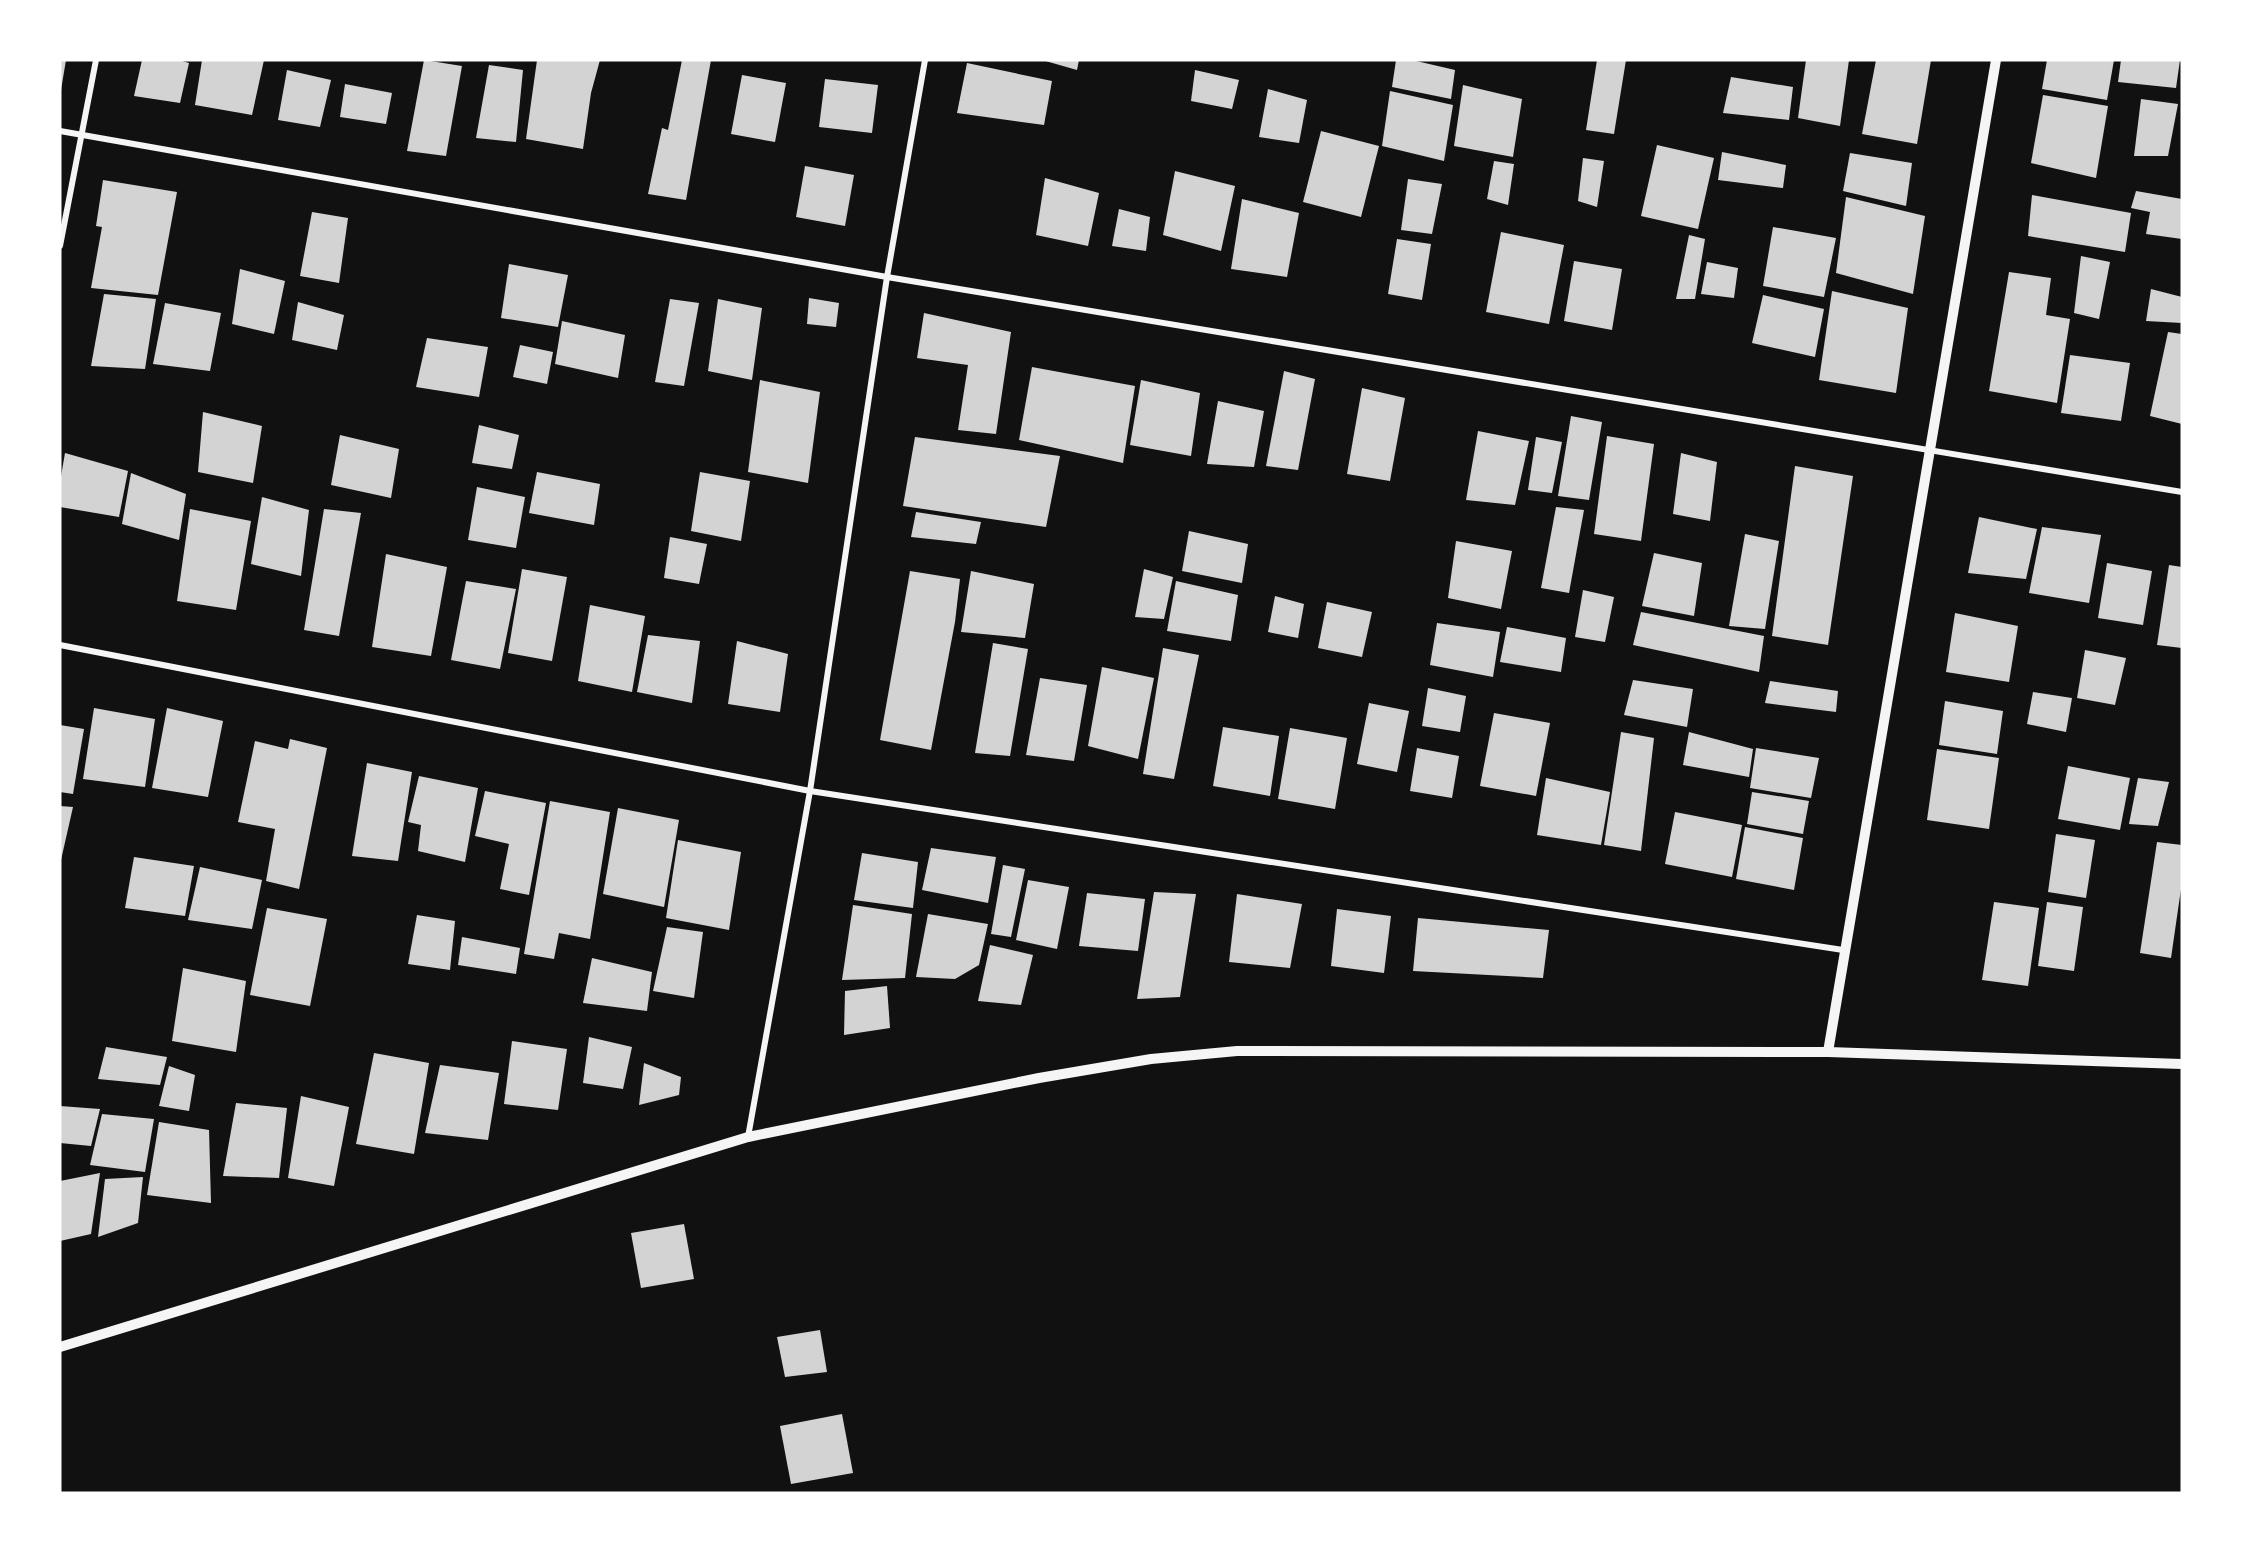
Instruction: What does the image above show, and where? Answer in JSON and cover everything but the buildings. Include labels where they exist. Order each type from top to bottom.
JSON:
[{"type":"street","points":[[60,246],[96,60]]},
{"type":"street","points":[[748,1137],[810,791],[887,277],[925,60]]},
{"type":"street","points":[[1828,1052],[1843,950],[1931,449],[1996,60]]},
{"type":"street","points":[[60,131],[887,277],[2182,492]]},
{"type":"street","points":[[60,645],[810,791],[1843,950]]},
{"type":"street","points":[[60,1347],[748,1137],[1039,1078],[1151,1059],[1237,1051],[1828,1052],[2182,1064]]}]
